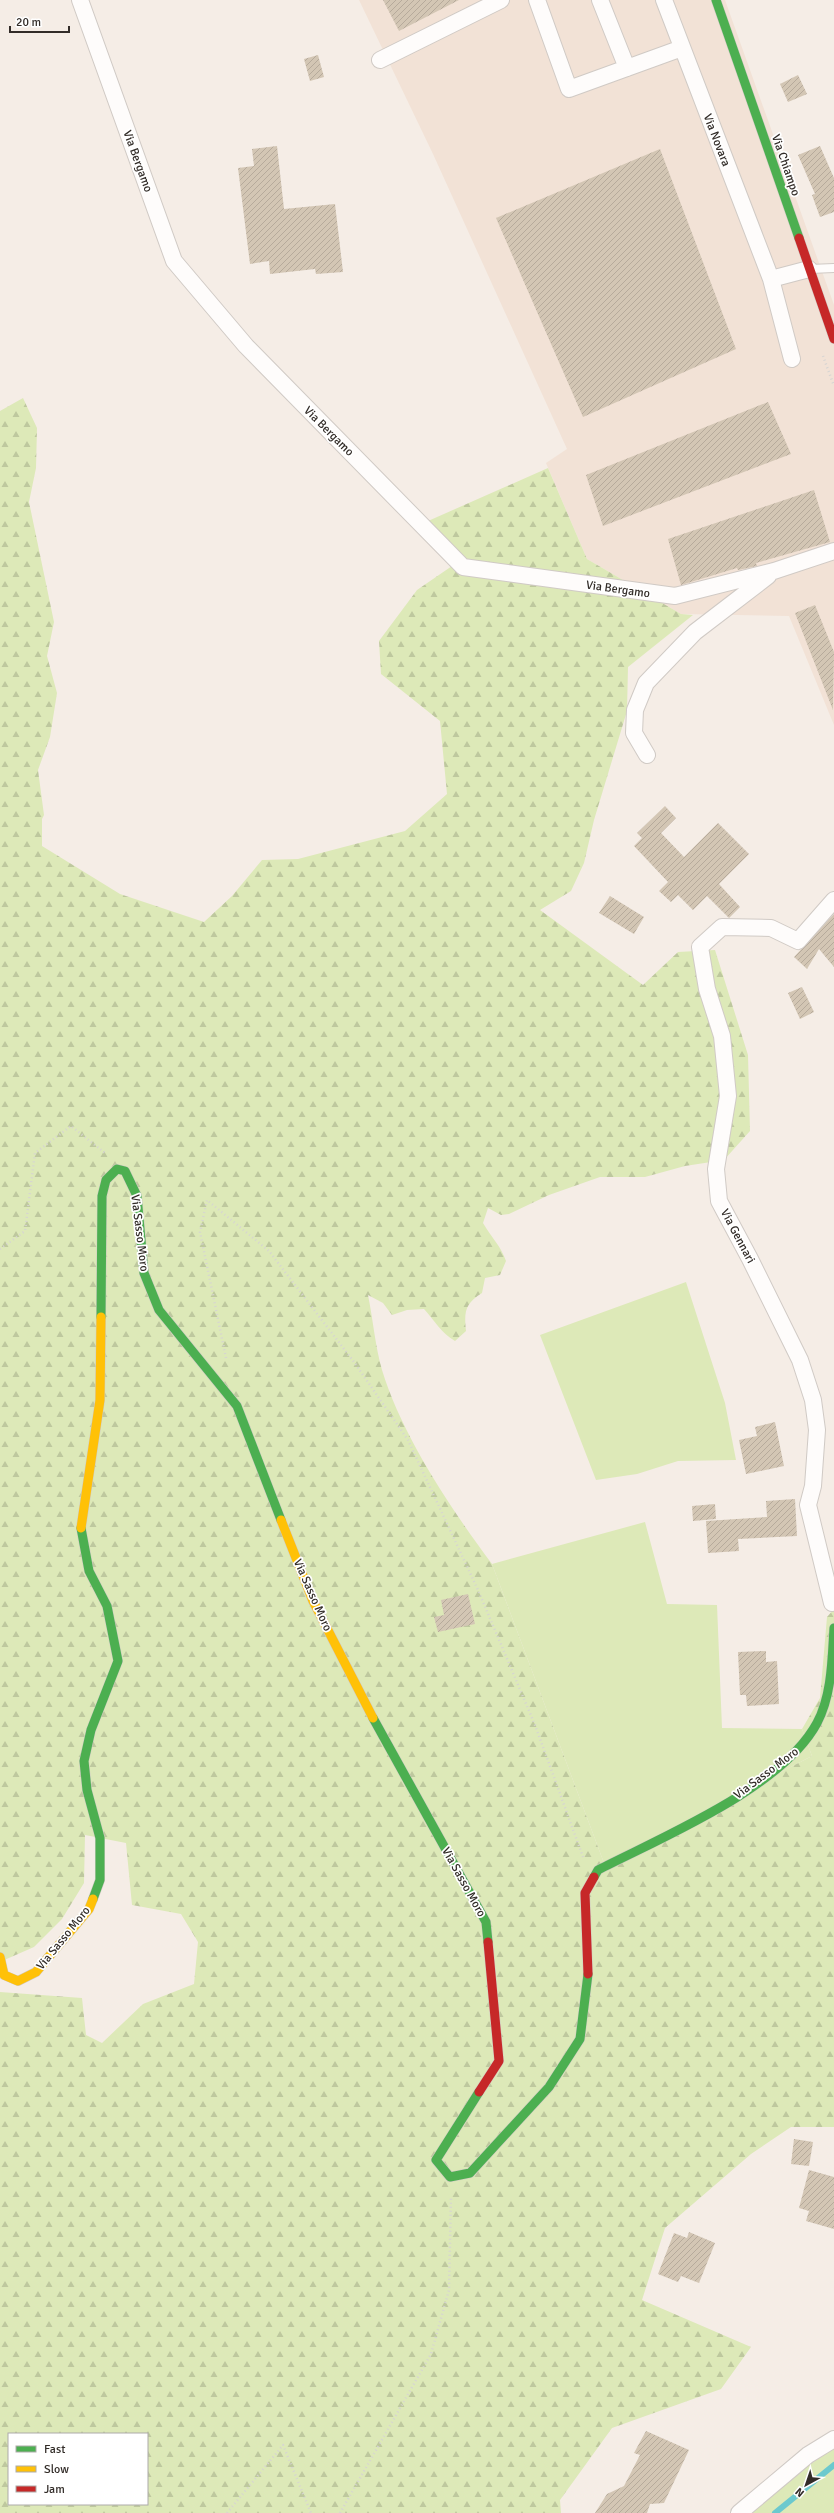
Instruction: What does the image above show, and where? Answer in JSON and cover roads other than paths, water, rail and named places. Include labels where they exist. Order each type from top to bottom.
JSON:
[{"type":"street","name":"Via Bergamo","points":[[80,0],[174,261],[246,346],[463,567],[675,596],[774,571],[834,551]]},
{"type":"street","points":[[380,60],[501,0]]},
{"type":"street","points":[[537,0],[569,89],[682,48]]},
{"type":"street","points":[[600,0],[627,68]]},
{"type":"street","name":"Via Novara","points":[[664,0],[771,279],[792,359]]},
{"type":"street","name":"Via Chiampo","points":[[716,0],[834,339]]},
{"type":"street","points":[[771,279],[809,269]]},
{"type":"street","name":"Via Bergamo","points":[[647,755],[634,732],[635,710],[646,683],[696,632],[774,571]]},
{"type":"street","name":"Via Gennari","points":[[833,1602],[808,1505],[813,1486],[817,1430],[813,1400],[800,1360],[750,1259],[719,1201],[716,1169],[728,1096],[722,1036],[707,989],[700,947],[722,927],[771,928],[798,941],[834,900]]},
{"type":"street","name":"Via Sasso Moro","points":[[0,1957],[4,1975],[18,1981],[36,1972],[89,1909],[100,1880],[100,1838],[87,1790],[84,1761],[91,1730],[118,1661],[107,1606],[89,1571],[81,1528],[100,1400],[102,1196],[104,1181],[109,1173],[116,1169],[125,1171],[131,1180],[137,1196],[144,1273],[159,1310],[237,1406],[313,1601],[359,1693],[486,1922],[499,2061],[436,2160],[450,2177],[470,2173],[549,2087],[580,2039],[589,1969],[585,1893],[598,1870],[744,1793],[799,1750],[817,1724],[826,1698],[831,1676],[834,1627],[833,1602]]},
{"type":"street","points":[[739,2513],[808,2455],[834,2439]]},
{"type":"lane","points":[[809,269],[834,268]]},
{"type":"waterway","points":[[775,2513],[834,2465]]}]
